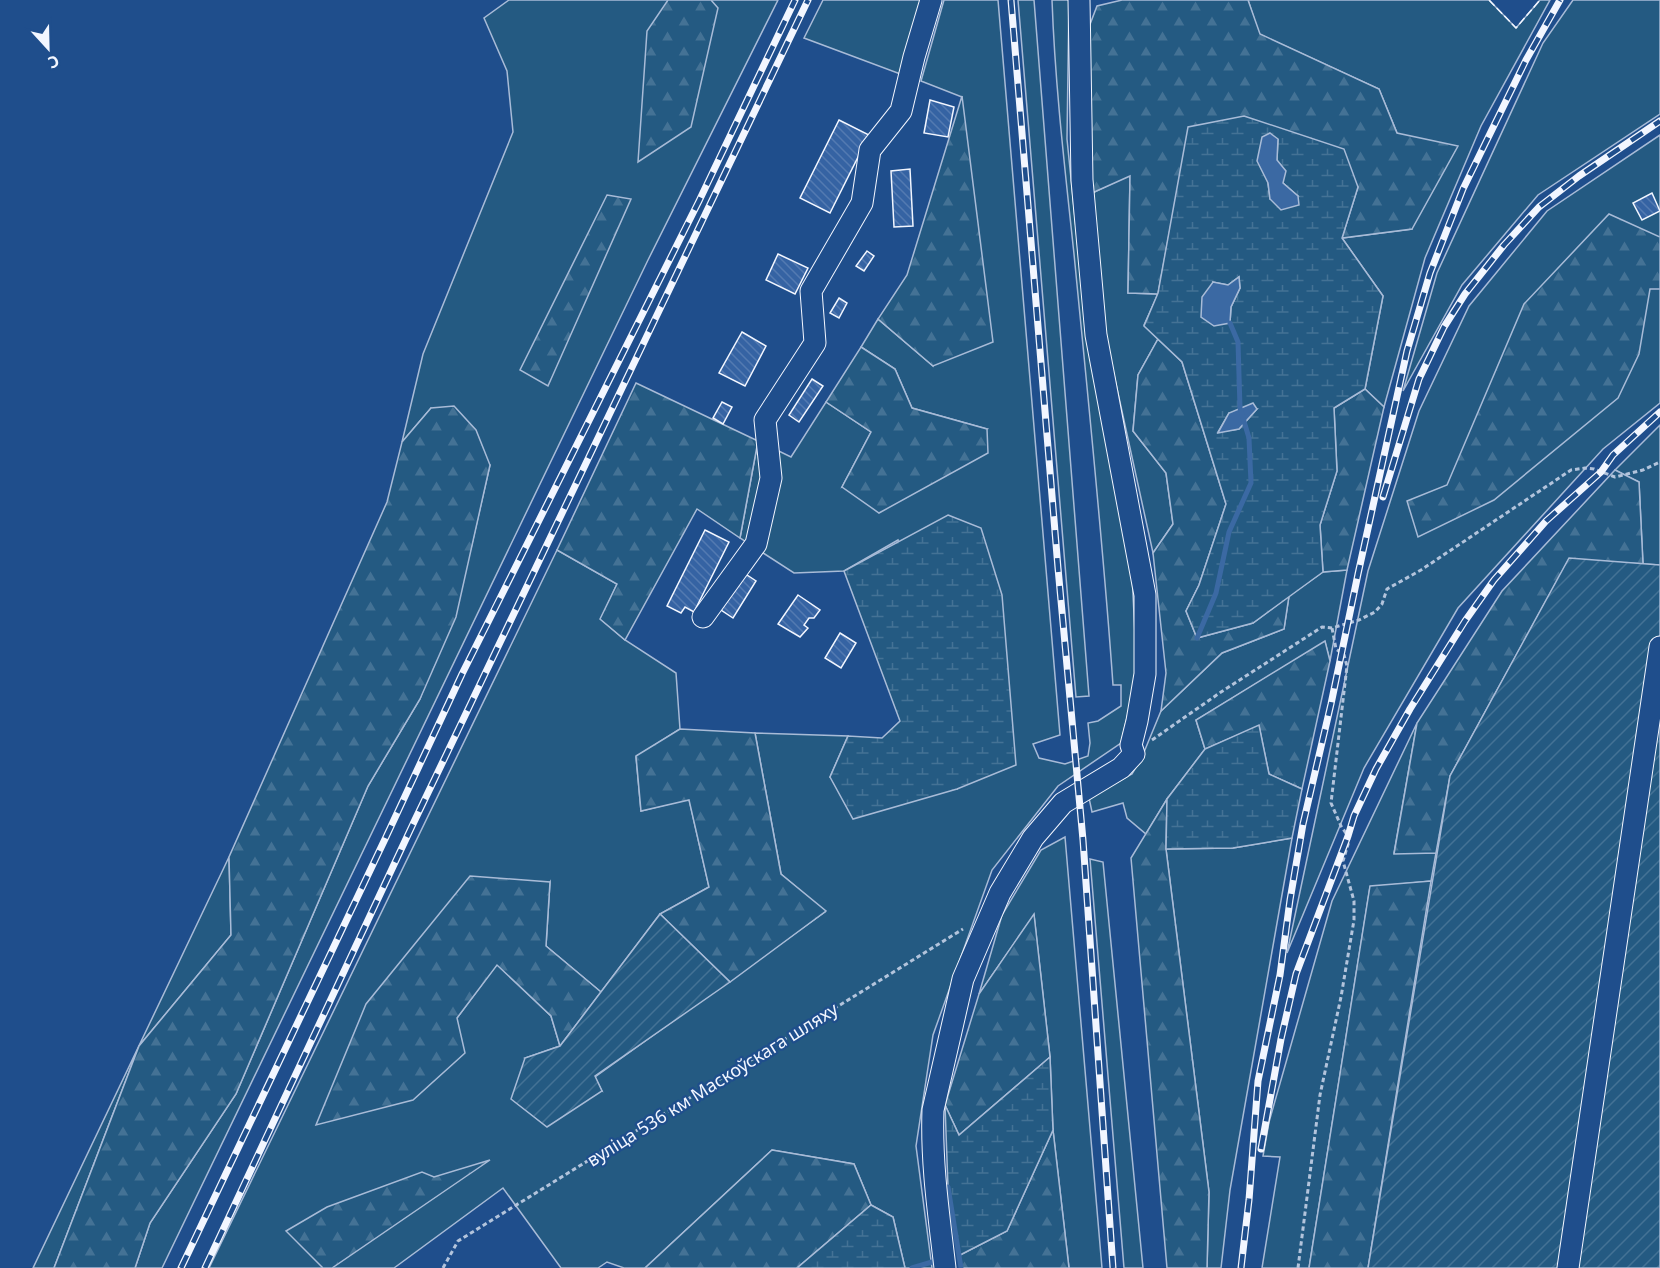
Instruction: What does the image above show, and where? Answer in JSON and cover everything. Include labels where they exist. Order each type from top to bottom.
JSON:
[{"type":"street","points":[[703,617],[756,544],[771,478],[765,420],[815,343],[812,291],[862,203],[870,150],[901,111],[931,0]]},
{"type":"street","points":[[945,1268],[935,1174],[933,1110],[963,979],[1000,894],[1033,838],[1063,803],[1121,768],[1134,754],[1131,745],[1145,674],[1145,595],[1096,335],[1082,180],[1079,0]]},
{"type":"street","points":[[1568,1268],[1660,647]]},
{"type":"path","points":[[1134,754],[1186,715],[1322,627],[1332,628],[1359,620],[1375,612],[1382,604],[1387,589],[1420,570],[1571,470],[1594,469],[1615,477],[1643,470],[1660,462]]},
{"type":"path","points":[[1298,1268],[1320,1095],[1341,997],[1354,920],[1354,900],[1343,861],[1349,841],[1331,803],[1347,666],[1344,655],[1336,649],[1332,628]]},
{"type":"path","name":"вуліца 536 км Маскоўскага шляху","points":[[443,1268],[458,1241],[992,911]]},
{"type":"green space","points":[[509,0],[778,0],[648,260],[162,1268],[135,1268],[150,1223],[236,1094],[368,786],[420,699],[471,548],[490,465],[431,408],[402,442],[423,354],[513,132],[507,71],[484,18]]},
{"type":"green space","points":[[668,0],[711,0],[718,8],[691,127],[638,162],[647,31]]},
{"type":"green space","points":[[823,0],[921,0],[903,75],[804,38]]},
{"type":"green space","points":[[944,0],[998,0],[1060,735],[1033,744],[1039,758],[1065,764],[1088,756],[1090,743],[1088,723],[1098,721],[1121,706],[1121,685],[1113,685],[1105,577],[1058,96],[1052,0],[1069,0],[1067,139],[1088,347],[1132,574],[1137,675],[1121,743],[1058,786],[992,870],[933,1035],[916,1146],[932,1268],[905,1268],[893,1217],[871,1205],[854,1164],[772,1150],[645,1268],[624,1268],[607,1262],[598,1268],[561,1268],[503,1188],[394,1268],[209,1268],[557,550],[617,584],[601,619],[625,640],[676,673],[680,729],[636,757],[641,811],[689,799],[709,887],[660,914],[601,992],[546,946],[550,882],[457,1018],[497,964],[551,1016],[560,1046],[525,1058],[602,1091],[595,1077],[825,912],[781,874],[755,733],[848,736],[830,777],[957,789],[898,540],[844,571],[794,573],[740,538],[758,441],[791,457],[826,402],[871,432],[842,487],[987,429],[912,408],[895,369],[861,347],[878,319],[933,366],[962,97],[921,81]]},
{"type":"green space","points":[[1018,0],[1034,0],[1089,696],[1076,697]]},
{"type":"green space","points":[[1122,0],[1248,0],[1260,34],[1379,89],[1397,133],[1458,146],[1412,229],[1342,238],[1358,187],[1189,127],[1158,294],[1128,293],[1130,176],[1092,193],[1089,27],[1097,6]]},
{"type":"green space","points":[[1248,0],[1489,0],[1516,28],[1540,0],[1550,0],[1481,126],[1425,258],[1384,407],[1365,389],[1383,296],[1342,238],[1412,229],[1397,133],[1379,89],[1259,34]]},
{"type":"green space","points":[[1573,0],[1660,0],[1660,114],[1538,195],[1462,285],[1403,391],[1437,273],[1543,43]]},
{"type":"green space","points":[[962,96],[993,342],[933,366],[878,319],[907,275]]},
{"type":"green space","points":[[1244,116],[1344,149],[1358,187],[1342,238],[1383,296],[1365,389],[1334,408],[1337,471],[1320,525],[1323,572],[1253,623],[1197,638],[1186,611],[1199,585],[1226,504],[1182,362],[1144,326],[1158,293],[1188,127]],"holes":[[[1278,139],[1277,160],[1283,183],[1298,196],[1270,199],[1268,183]],[[1239,277],[1240,288],[1231,307],[1230,323],[1213,282],[1228,285]],[[1257,409],[1239,429],[1218,432],[1229,413]]]},
{"type":"green space","points":[[1660,135],[1660,403],[1603,449],[1458,608],[1364,768],[1287,953],[1368,571],[1419,411],[1469,306],[1547,211]]},
{"type":"green space","points":[[1130,175],[1128,293],[1158,294],[1144,325],[1158,339],[1138,375],[1133,431],[1166,473],[1173,524],[1153,553],[1102,320],[1092,193]]},
{"type":"green space","points":[[607,195],[631,199],[548,386],[520,370]]},
{"type":"green space","points":[[1609,214],[1660,237],[1660,289],[1650,289],[1639,354],[1618,398],[1494,500],[1418,537],[1407,501],[1447,485],[1524,304]]},
{"type":"green space","points":[[1158,339],[1182,362],[1226,504],[1199,585],[1186,611],[1197,638],[1253,623],[1289,596],[1284,629],[1222,653],[1161,711],[1166,673],[1153,553],[1173,524],[1166,473],[1133,431],[1138,375]]},
{"type":"green space","points":[[861,347],[895,369],[912,408],[987,429],[988,453],[879,513],[842,487],[871,432],[826,402]]},
{"type":"green space","points":[[636,383],[758,441],[740,538],[697,509],[625,640],[600,619],[617,584],[557,550]]},
{"type":"green space","points":[[1365,389],[1384,407],[1347,570],[1323,572],[1320,525],[1337,471],[1334,408]]},
{"type":"green space","points":[[454,406],[476,430],[490,465],[456,617],[420,699],[368,786],[236,1094],[150,1223],[135,1268],[54,1268],[139,1046],[231,935],[229,857],[387,502],[402,442],[431,408]]},
{"type":"green space","points":[[1660,425],[1660,565],[1643,564],[1639,482],[1615,470]]},
{"type":"green space","points":[[1615,470],[1639,482],[1643,564],[1569,559],[1450,776],[1436,853],[1394,854],[1417,723],[1502,591]]},
{"type":"green space","points":[[948,515],[981,528],[1002,595],[1016,765],[957,789],[853,819],[830,777],[848,736],[882,738],[900,721],[844,571]]},
{"type":"green space","points":[[1569,558],[1660,565],[1660,1268],[1368,1268],[1450,776]]},
{"type":"green space","points":[[1347,570],[1330,661],[1325,642],[1196,720],[1205,749],[1167,799],[1146,834],[1127,818],[1123,803],[1092,812],[1089,798],[1132,774],[1142,757],[1161,711],[1222,653],[1284,629],[1289,596],[1323,572]]},
{"type":"green space","points":[[1325,641],[1330,661],[1302,789],[1269,774],[1259,726],[1205,749],[1196,720]]},
{"type":"green space","points":[[1417,723],[1394,853],[1436,853],[1431,881],[1370,887],[1309,1268],[1262,1268],[1280,1157],[1263,1156],[1269,1122],[1332,901]]},
{"type":"green space","points":[[1259,725],[1269,774],[1302,789],[1292,838],[1233,848],[1166,849],[1167,799],[1205,749]]},
{"type":"green space","points":[[680,729],[755,733],[781,874],[826,911],[730,982],[660,914],[709,887],[689,800],[641,811],[636,756]]},
{"type":"green space","points":[[1167,799],[1166,849],[1209,1192],[1207,1268],[1167,1268],[1131,858]]},
{"type":"green space","points":[[1065,837],[1102,1268],[1069,1268],[1053,1130],[1050,1057],[1034,915],[979,994],[1002,915],[1041,850]]},
{"type":"green space","points":[[1292,838],[1230,1190],[1221,1268],[1207,1268],[1209,1192],[1166,849],[1233,848]]},
{"type":"green space","points":[[229,857],[231,935],[139,1046],[54,1268],[33,1268]]},
{"type":"green space","points":[[1090,859],[1103,862],[1143,1268],[1124,1268]]},
{"type":"green space","points":[[470,876],[550,882],[546,946],[601,992],[560,1046],[551,1016],[497,965],[457,1018],[465,1053],[413,1100],[316,1125],[366,1004]]},
{"type":"green space","points":[[1431,881],[1368,1268],[1309,1268],[1370,886]]},
{"type":"green space","points":[[660,914],[730,982],[595,1076],[602,1091],[547,1127],[511,1099],[525,1058],[560,1046]]},
{"type":"green space","points":[[1034,914],[1050,1057],[959,1135],[945,1105],[979,994]]},
{"type":"green space","points":[[1050,1057],[1053,1130],[1007,1231],[960,1255],[948,1187],[945,1105],[959,1135]]},
{"type":"green space","points":[[1053,1130],[1069,1268],[961,1268],[960,1255],[1007,1231]]},
{"type":"green space","points":[[772,1150],[854,1164],[871,1205],[797,1268],[645,1268]]},
{"type":"green space","points":[[490,1160],[332,1268],[323,1268],[286,1231],[327,1207],[422,1172],[434,1177]]},
{"type":"green space","points":[[871,1205],[893,1217],[905,1268],[797,1268]]},
{"type":"shaded area","points":[[1270,133],[1278,139],[1277,160],[1286,171],[1283,183],[1298,196],[1299,205],[1281,210],[1270,199],[1268,183],[1257,161],[1262,137]]},
{"type":"shaded area","points":[[1239,277],[1240,288],[1231,307],[1230,323],[1214,326],[1201,317],[1202,297],[1213,282],[1228,285]]},
{"type":"shaded area","points":[[1253,403],[1257,409],[1239,429],[1218,433],[1229,413]]},
{"type":"building","points":[[930,100],[954,107],[948,137],[924,133]]},
{"type":"building","points":[[839,120],[869,135],[830,213],[800,198]]},
{"type":"building","points":[[910,169],[913,226],[894,227],[891,171]]},
{"type":"building","points":[[1652,193],[1660,211],[1642,220],[1633,203]]},
{"type":"building","points":[[867,251],[874,256],[864,271],[856,266]]},
{"type":"building","points":[[778,254],[808,268],[795,294],[766,280]]},
{"type":"building","points":[[839,298],[847,303],[839,318],[830,313]]},
{"type":"building","points":[[742,332],[766,346],[745,386],[719,373]]},
{"type":"building","points":[[812,379],[823,386],[799,422],[789,415]]},
{"type":"building","points":[[722,402],[732,407],[723,424],[713,418]]},
{"type":"building","points":[[705,530],[729,542],[694,612],[685,607],[681,613],[667,606]]},
{"type":"building","points":[[744,573],[756,581],[733,618],[721,610]]},
{"type":"building","points":[[798,595],[820,610],[814,618],[809,618],[804,625],[808,628],[800,637],[778,624]]},
{"type":"building","points":[[840,633],[856,643],[841,668],[825,658]]},
{"type":"waterway","points":[[1197,638],[1216,593],[1229,532],[1251,483],[1249,438],[1240,408],[1238,342],[1230,323]]},
{"type":"waterway","points":[[948,1187],[961,1268]]},
{"type":"waterway","points":[[912,1268],[932,1262]]},
{"type":"railway","points":[[181,1268],[462,674],[699,201],[795,0]]},
{"type":"railway","points":[[205,1268],[413,824],[808,0]]},
{"type":"railway","points":[[1011,0],[1083,840],[1113,1268]]},
{"type":"railway","points":[[1241,1268],[1249,1200],[1258,1081],[1280,975],[1303,824],[1407,351],[1430,273],[1463,189],[1526,60],[1560,0]]},
{"type":"railway","points":[[1383,497],[1419,379],[1444,327],[1465,294],[1504,245],[1539,207],[1579,176],[1660,121]]},
{"type":"railway","points":[[1261,1149],[1281,1039],[1296,974],[1354,816],[1376,769],[1410,709],[1465,621],[1494,580],[1546,521],[1601,472],[1613,455],[1660,412]]},
{"type":"fence","points":[[1489,0],[1516,28],[1540,0]]}]
